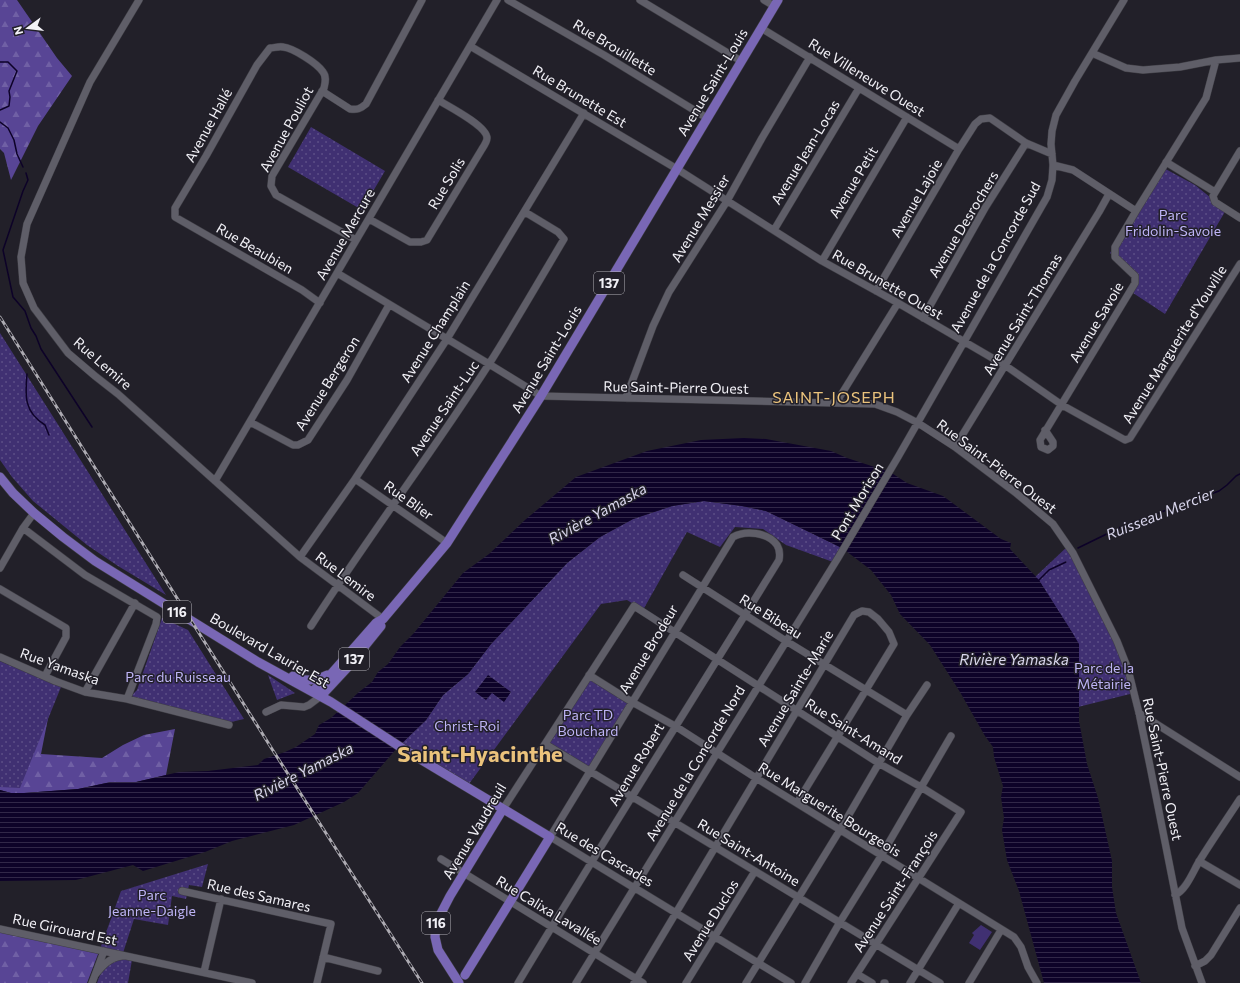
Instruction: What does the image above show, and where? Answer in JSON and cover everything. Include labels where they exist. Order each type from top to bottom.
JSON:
[{"type":"main road","name":"Avenue Saint-Louis","points":[[317,693],[332,673],[376,623],[383,619],[447,543],[541,396],[776,3]]},
{"type":"main road","name":"Boulevard Laurier Est","points":[[0,477],[13,493],[34,513],[95,561],[258,662],[317,693],[405,750]]},
{"type":"main road","name":"Avenue Saint-Louis","points":[[317,693],[347,668],[381,626],[383,619]]},
{"type":"main road","points":[[258,662],[303,680],[319,679],[332,673]]},
{"type":"main road","name":"Rue des Cascades","points":[[405,750],[550,837]]},
{"type":"main road","name":"Avenue Vaudreuil","points":[[457,979],[438,950],[435,937],[436,923],[503,809]]},
{"type":"main road","name":"Avenue Brodeur","points":[[466,979],[510,902],[550,837]]},
{"type":"main road","points":[[457,979],[460,976],[466,979]]},
{"type":"street","name":"Rue Lemire","points":[[139,0],[90,82],[27,224],[21,257],[23,283],[34,308],[68,353],[118,394],[300,557],[383,619]]},
{"type":"street","points":[[322,90],[350,109],[355,110],[366,104],[422,0]]},
{"type":"street","name":"Avenue Mercure","points":[[215,481],[497,0]]},
{"type":"street","name":"Rue Brouillette","points":[[508,0],[604,54],[707,118]]},
{"type":"street","points":[[640,0],[741,61]]},
{"type":"street","points":[[764,0],[776,3]]},
{"type":"street","name":"Avenue de la Concorde Sud","points":[[898,457],[1047,197],[1052,180],[1053,165],[1051,144],[1052,131],[1056,115],[1074,81],[1124,0]]},
{"type":"street","name":"Rue Villeneuve Ouest","points":[[761,28],[959,149]]},
{"type":"street","name":"Avenue Pouliot","points":[[270,48],[282,46],[294,51],[314,63],[323,72],[325,78],[324,88],[272,176],[271,186],[276,195],[356,240]]},
{"type":"street","name":"Rue Brunette Est","points":[[470,46],[677,169]]},
{"type":"street","name":"Avenue Hallé","points":[[175,217],[175,208],[257,65],[270,48]]},
{"type":"street","points":[[1092,53],[1126,68],[1142,70],[1180,67],[1216,60],[1240,58]]},
{"type":"street","name":"Avenue Messier","points":[[626,398],[653,326],[669,292],[727,201],[810,57]]},
{"type":"street","name":"Avenue Savoie","points":[[1046,430],[1135,283],[1135,276],[1115,257],[1115,247],[1206,98],[1216,60]]},
{"type":"street","name":"Avenue Jean-Locas","points":[[774,230],[859,88]]},
{"type":"street","name":"Rue Solis","points":[[369,219],[410,242],[421,242],[427,240],[482,149],[487,138],[486,133],[476,124],[438,100]]},
{"type":"street","name":"Avenue Champlain","points":[[300,557],[355,479],[447,339],[584,113]]},
{"type":"street","name":"Avenue Petit","points":[[822,261],[907,117]]},
{"type":"street","name":"Avenue Lajoie","points":[[876,291],[975,124],[981,119],[990,118],[1026,143]]},
{"type":"street","points":[[1026,143],[1052,154]]},
{"type":"street","name":"Avenue Desrochers","points":[[923,318],[985,208],[1026,143]]},
{"type":"street","points":[[1240,151],[1213,196],[1215,202],[1240,218]]},
{"type":"street","points":[[1166,162],[1215,192]]},
{"type":"street","points":[[1053,165],[1074,170],[1136,211]]},
{"type":"street","name":"Rue Brunette Ouest","points":[[677,169],[822,261],[1006,366],[1062,404],[1125,440],[1130,438]]},
{"type":"street","name":"Avenue Saint-Thomas","points":[[956,447],[1109,194]]},
{"type":"street","name":"Avenue Saint-Luc","points":[[311,626],[489,364],[564,240],[558,232],[524,212]]},
{"type":"street","name":"Rue Beaubien","points":[[175,217],[302,290],[320,303]]},
{"type":"street","name":"Avenue Marguerite d'Youville","points":[[1130,438],[1240,264]]},
{"type":"street","points":[[337,273],[541,396]]},
{"type":"street","points":[[836,403],[898,304]]},
{"type":"street","name":"Avenue Bergeron","points":[[250,422],[292,445],[298,445],[308,440],[346,380],[389,305]]},
{"type":"street","name":"Rue Saint-Pierre Ouest","points":[[541,396],[875,404],[897,412],[918,423],[956,447],[1016,493],[1053,524],[1074,553],[1117,641],[1128,669],[1139,713],[1182,928],[1202,983]]},
{"type":"street","name":"Pont Morison","points":[[838,558],[898,457]]},
{"type":"street","name":"Rue Blier","points":[[355,479],[447,543]]},
{"type":"street","points":[[0,568],[23,528],[34,513]]},
{"type":"street","points":[[23,528],[85,575],[158,617],[127,699]]},
{"type":"street","name":"Avenue Brodeur","points":[[550,837],[733,537],[739,534],[749,533],[763,535],[774,541],[778,546],[780,553],[779,560]]},
{"type":"street","name":"Avenue de la Concorde Nord","points":[[576,983],[716,753],[838,558]]},
{"type":"street","name":"Avenue Robert","points":[[518,983],[675,726],[779,560]]},
{"type":"street","name":"Rue Bibeau","points":[[682,575],[824,665],[907,715]]},
{"type":"street","points":[[0,588],[66,628],[66,637],[45,676]]},
{"type":"street","points":[[85,692],[135,603]]},
{"type":"street","name":"Rue Saint-Amand","points":[[634,606],[880,764],[961,812]]},
{"type":"street","name":"Avenue Vaudreuil","points":[[503,809],[634,606]]},
{"type":"street","name":"Avenue Sainte-Marie","points":[[635,981],[854,615],[862,610],[869,612],[878,618],[889,632],[894,644],[866,690]]},
{"type":"street","name":"Rue Yamaska","points":[[0,658],[85,692],[127,699],[229,725]]},
{"type":"street","name":"Rue Marguerite Bourgeois","points":[[589,675],[632,702],[675,726],[881,856],[1014,937],[1021,947],[1032,976],[1037,983]]},
{"type":"street","points":[[746,983],[880,764],[907,715],[926,685]]},
{"type":"street","points":[[797,803],[866,690]]},
{"type":"street","name":"Avenue Saint-Louis","points":[[266,712],[281,705],[304,707],[309,705],[317,693]]},
{"type":"street","points":[[1139,713],[1240,777]]},
{"type":"street","points":[[805,983],[951,736]]},
{"type":"street","name":"Rue Saint-Antoine","points":[[545,744],[940,983]]},
{"type":"street","points":[[1175,895],[1180,892],[1240,799]]},
{"type":"street","name":"Avenue Saint-François","points":[[851,983],[961,812]]},
{"type":"street","name":"Rue des Cascades","points":[[550,837],[791,983]]},
{"type":"street","name":"Rue Calixa Lavallée","points":[[441,860],[595,954],[635,981],[643,983]]},
{"type":"street","points":[[1199,861],[1240,885]]},
{"type":"street","name":"Avenue Duclos","points":[[686,983],[755,871]]},
{"type":"street","name":"Rue des Samares","points":[[182,891],[331,924],[323,957]]},
{"type":"street","points":[[204,972],[221,899]]},
{"type":"street","points":[[910,983],[959,903]]},
{"type":"street","points":[[1195,966],[1205,961],[1211,955],[1240,908]]},
{"type":"street","name":"Rue Girouard Est","points":[[0,928],[252,983]]},
{"type":"street","points":[[969,983],[1002,930]]},
{"type":"street","points":[[92,983],[104,951]]},
{"type":"street","points":[[95,975],[108,960],[125,956]]},
{"type":"street","points":[[317,983],[323,957],[378,971]]},
{"type":"street","points":[[857,974],[872,983]]},
{"type":"street","points":[[1028,983],[1032,976]]},
{"type":"green space","points":[[0,0],[17,0],[57,58],[72,76],[38,126],[11,180],[4,153],[0,149]]},
{"type":"green space","points":[[311,127],[385,171],[362,210],[288,167]]},
{"type":"green space","name":"Parc Fridolin-Savoie","points":[[1160,166],[1195,185],[1226,210],[1165,314],[1130,291],[1139,275],[1110,253]]},
{"type":"green space","points":[[0,333],[166,595],[87,545],[33,501],[12,477],[0,460]]},
{"type":"green space","name":"Christ-Roi","points":[[704,501],[766,511],[842,548],[833,562],[786,545],[763,529],[735,527],[720,547],[687,532],[643,610],[627,600],[601,604],[466,788],[398,747],[426,720],[443,695],[468,674],[491,644],[567,563],[600,537],[633,519],[672,506]]},
{"type":"green space","name":"Parc de la Métairie","points":[[1068,546],[1105,615],[1134,693],[1078,707],[1079,692],[1035,577]]},
{"type":"green space","name":"Parc du Ruisseau","points":[[162,618],[188,630],[244,719],[231,722],[129,698],[137,690]]},
{"type":"green space","points":[[0,661],[61,687],[20,788],[0,787]]},
{"type":"green space","name":"Parc TD Bouchard","points":[[587,673],[631,700],[588,772],[544,745]]},
{"type":"green space","points":[[268,675],[295,693],[277,700]]},
{"type":"green space","points":[[51,703],[41,754],[102,758],[123,745],[144,735],[175,729],[166,775],[136,782],[111,782],[78,789],[24,793],[11,793],[0,790],[0,743]]},
{"type":"green space","name":"Parc Jeanne-Daigle","points":[[208,864],[202,887],[189,885],[186,899],[172,896],[168,925],[134,919],[123,953],[100,949],[121,891]]},
{"type":"green space","points":[[981,925],[992,932],[980,950],[969,943],[974,935],[972,933]]},
{"type":"green space","points":[[0,928],[100,949],[87,983],[0,983]]},
{"type":"green space","points":[[124,959],[132,960],[128,983],[97,983],[106,966],[113,961]]},
{"type":"water","name":"Rivière Yamaska","points":[[744,438],[766,439],[831,451],[847,458],[890,472],[907,483],[943,496],[1001,539],[1011,543],[1010,549],[1039,580],[1079,644],[1079,721],[1087,764],[1098,798],[1112,861],[1112,887],[1116,913],[1141,983],[1044,983],[1019,891],[1007,860],[1002,830],[1004,818],[1001,797],[1003,786],[994,757],[993,747],[930,645],[900,614],[891,595],[871,570],[842,548],[766,511],[704,501],[672,506],[633,519],[600,537],[567,563],[491,644],[468,674],[443,695],[426,720],[398,747],[358,793],[344,802],[294,825],[232,841],[205,852],[143,871],[133,865],[76,880],[0,881],[0,790],[11,793],[24,793],[78,789],[111,782],[136,782],[179,772],[208,771],[258,765],[264,759],[296,747],[315,734],[319,725],[331,718],[372,682],[378,672],[388,664],[400,647],[414,633],[463,573],[489,554],[525,520],[576,477],[647,451],[701,440]]},
{"type":"water","points":[[488,675],[511,692],[504,702],[492,693],[486,700],[475,692]]},
{"type":"waterway","points":[[0,62],[8,62],[17,71],[9,91],[9,106],[0,110]]},
{"type":"waterway","points":[[0,122],[8,128],[14,140],[17,154],[23,167]]},
{"type":"waterway","points":[[26,173],[28,180],[3,250],[13,297],[25,311],[41,349],[92,427]]},
{"type":"waterway","points":[[27,374],[27,403],[33,415],[45,425],[49,435]]},
{"type":"waterway","name":"Ruisseau Mercier","points":[[1078,548],[1123,526],[1219,491],[1240,474]]},
{"type":"waterway","name":"Ruisseau Mercier","points":[[1039,580],[1049,570],[1066,562]]},
{"type":"railway","points":[[0,317],[272,749],[422,983]]},
{"type":"district","name":"SAINT-JOSEPH","points":[[834,396]]},
{"type":"district","name":"Saint-Hyacinthe","points":[[480,753]]}]
